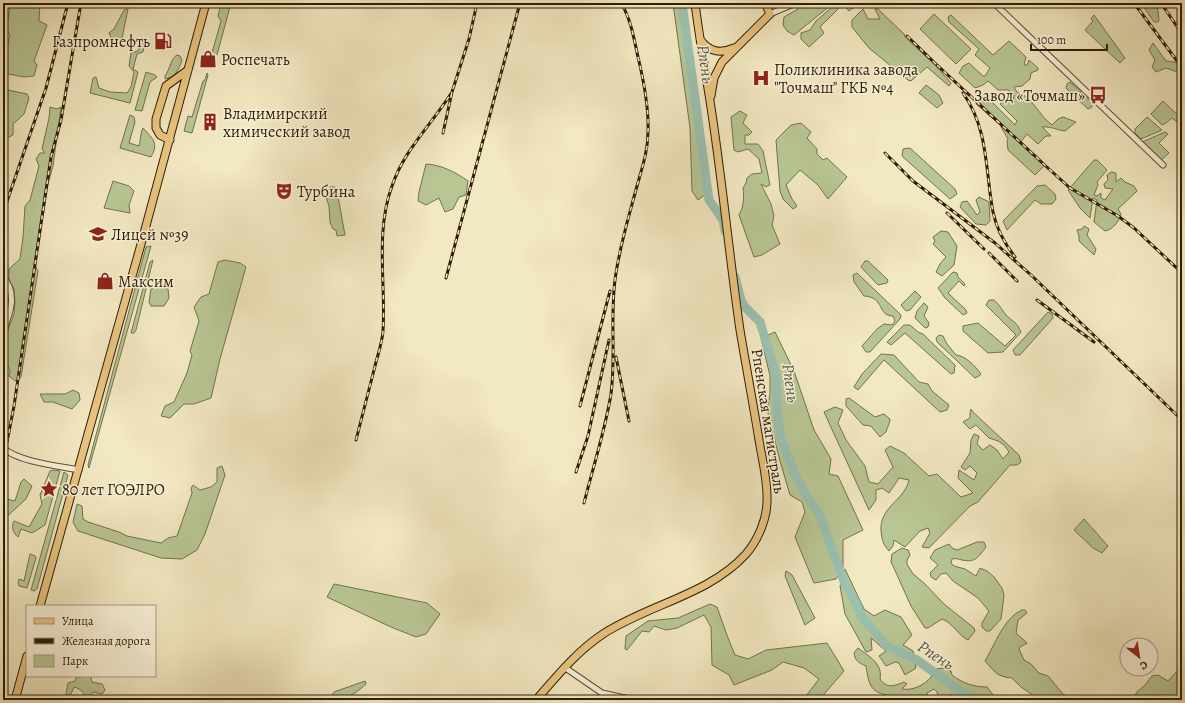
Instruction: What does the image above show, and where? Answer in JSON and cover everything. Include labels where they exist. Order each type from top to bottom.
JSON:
[{"type":"main road","points":[[40,605],[170,140],[206,3]]},
{"type":"main road","name":"Рпенская магистраль","points":[[536,700],[564,667],[603,634],[690,592],[722,575],[735,565],[748,552],[763,524],[768,498],[764,466],[740,330],[710,102],[695,3]]},
{"type":"main road","points":[[765,3],[770,14]]},
{"type":"main road","name":"Рпенская магистраль","points":[[710,102],[714,78],[722,62],[736,46],[770,14]]},
{"type":"main road","name":"Рпенская магистраль","points":[[699,37],[708,48],[716,51],[723,52],[736,46]]},
{"type":"main road","points":[[170,140],[160,135],[156,128],[156,119],[166,86],[188,70]]},
{"type":"main road","points":[[15,700],[26,660]]},
{"type":"street","points":[[770,14],[796,3]]},
{"type":"street","points":[[994,3],[1163,165]]},
{"type":"street","points":[[3,277],[11,291],[12,302],[3,332]]},
{"type":"street","points":[[3,448],[21,457],[49,465],[79,470]]},
{"type":"street","points":[[564,667],[602,693],[634,700]]},
{"type":"green space","points":[[11,3],[40,3],[39,21],[47,25],[34,61],[37,65],[34,76],[24,77],[3,73],[3,53],[6,53],[10,35],[6,29]]},
{"type":"green space","points":[[221,3],[231,3],[217,55],[213,55],[211,65],[208,67],[221,21],[218,16]]},
{"type":"green space","points":[[673,3],[679,3],[706,194],[698,200],[692,191],[690,128]]},
{"type":"green space","points":[[807,3],[860,3],[849,11],[843,4],[820,27],[824,33],[809,47],[801,39],[801,33],[810,30],[816,21],[831,8],[831,5],[794,35],[787,31],[783,25],[784,17],[798,9],[799,6]]},
{"type":"green space","points":[[1141,3],[1157,4],[1158,22],[1154,22]]},
{"type":"green space","points":[[128,9],[121,43],[118,46],[114,44],[109,33],[114,29],[124,10]]},
{"type":"green space","points":[[863,9],[868,19],[880,19],[875,9],[878,9],[936,66],[951,83],[949,86],[927,67],[911,81],[908,80],[869,48],[852,27],[852,20]]},
{"type":"green space","points":[[934,14],[971,49],[956,64],[920,29]]},
{"type":"green space","points":[[951,15],[993,55],[1009,41],[1026,57],[1024,65],[1027,65],[1029,60],[1038,68],[1038,70],[1031,73],[1030,79],[1022,86],[1014,87],[1017,92],[1023,94],[1032,102],[1047,121],[1052,125],[1058,119],[1063,117],[1076,122],[1065,131],[1042,127],[1051,136],[1046,136],[1038,144],[1027,134],[1020,143],[1044,166],[1035,175],[1008,150],[1008,139],[1000,125],[976,104],[979,99],[988,98],[1015,125],[1017,121],[1000,104],[1004,99],[1013,104],[1014,95],[1008,90],[998,90],[988,81],[975,88],[959,73],[963,66],[969,63],[983,76],[985,76],[990,68],[975,55],[979,49],[949,22],[948,17]]},
{"type":"green space","points":[[1094,15],[1125,58],[1120,63],[1085,30],[1093,21],[1091,19]]},
{"type":"green space","points":[[145,41],[143,52],[137,54],[133,69],[138,72],[130,103],[90,93],[93,78],[96,77],[99,88],[110,92],[127,93],[131,87],[134,72],[129,66],[131,53],[138,51],[141,43]]},
{"type":"green space","points":[[1153,43],[1166,61],[1182,63],[1182,72],[1180,73],[1166,68],[1156,72],[1152,67],[1155,60],[1149,50]]},
{"type":"green space","points":[[177,55],[180,56],[182,61],[176,73],[172,77],[165,79],[172,61]]},
{"type":"green space","points":[[146,72],[157,77],[150,82],[142,111],[135,110]]},
{"type":"green space","points":[[207,73],[208,75],[192,133],[184,131],[188,116],[192,117],[203,81],[205,80]]},
{"type":"green space","points":[[1070,82],[1091,102],[1092,107],[1088,109],[1066,88],[1067,84]]},
{"type":"green space","points":[[926,85],[939,95],[943,103],[937,108],[919,93]]},
{"type":"green space","points":[[3,89],[27,94],[29,98],[24,114],[13,124],[13,135],[5,139],[3,138]]},
{"type":"green space","points":[[1163,101],[1180,117],[1176,121],[1172,118],[1162,125],[1151,114]]},
{"type":"green space","points":[[50,107],[57,109],[61,107],[53,166],[44,198],[34,264],[38,271],[21,377],[15,381],[9,376],[10,370],[6,363],[3,364],[3,343],[14,314],[15,302],[14,289],[9,281],[9,269],[20,259],[25,206],[30,200],[39,166],[36,159],[40,153],[45,153],[42,149]]},
{"type":"green space","points":[[740,111],[747,115],[743,123],[752,132],[749,135],[745,135],[745,144],[758,144],[763,151],[770,185],[766,187],[761,184],[771,204],[774,216],[772,225],[780,244],[762,255],[754,257],[739,215],[743,202],[743,188],[747,178],[752,174],[762,173],[759,159],[748,149],[738,152],[734,150],[731,117]]},
{"type":"green space","points":[[130,115],[134,117],[135,122],[129,143],[139,146],[143,128],[154,141],[155,148],[151,157],[120,148]]},
{"type":"green space","points":[[1147,117],[1162,130],[1141,139],[1135,133],[1135,129]]},
{"type":"green space","points":[[801,123],[811,132],[807,138],[817,149],[817,154],[823,160],[827,158],[847,177],[828,199],[818,185],[800,170],[786,185],[797,206],[793,209],[783,199],[780,191],[776,140],[791,125]]},
{"type":"green space","points":[[1165,132],[1168,134],[1159,143],[1169,153],[1161,160],[1142,142]]},
{"type":"green space","points":[[910,148],[955,189],[957,194],[950,199],[902,156],[903,149]]},
{"type":"green space","points":[[1094,160],[1097,160],[1107,170],[1097,182],[1098,185],[1094,195],[1097,196],[1101,193],[1101,198],[1105,200],[1113,189],[1105,188],[1104,184],[1108,180],[1107,175],[1111,172],[1116,173],[1116,182],[1121,178],[1125,182],[1134,186],[1137,191],[1118,209],[1121,214],[1117,223],[1105,231],[1094,222],[1097,200],[1093,198],[1090,218],[1080,208],[1068,190]]},
{"type":"green space","points":[[426,164],[448,170],[468,181],[466,195],[459,197],[453,209],[445,212],[439,198],[426,205],[418,201]]},
{"type":"green space","points":[[113,181],[129,186],[134,191],[129,205],[130,213],[104,208]]},
{"type":"green space","points":[[1045,185],[1055,194],[1056,199],[1052,204],[1041,204],[1035,200],[1007,230],[1003,221],[1037,186]]},
{"type":"green space","points":[[330,187],[335,187],[337,191],[345,235],[337,236],[336,230],[333,229],[330,222],[329,206],[326,197]]},
{"type":"green space","points":[[979,197],[989,202],[990,221],[986,225],[976,224],[960,207],[962,202],[967,201],[977,215],[980,212],[976,200]]},
{"type":"green space","points":[[1084,226],[1089,229],[1087,235],[1096,249],[1094,255],[1079,241],[1077,230],[1082,229]]},
{"type":"green space","points":[[941,231],[948,232],[957,246],[954,265],[942,276],[936,272],[946,257],[933,244],[935,241],[933,237]]},
{"type":"green space","points":[[151,246],[89,468],[88,465],[146,247]]},
{"type":"green space","points":[[153,260],[136,330],[134,333],[131,333],[150,262]]},
{"type":"green space","points":[[225,260],[240,263],[246,267],[220,359],[211,398],[194,404],[184,404],[170,418],[161,416],[165,406],[174,402],[187,373],[192,355],[190,351],[199,321],[194,307],[201,297],[209,294],[218,262]]},
{"type":"green space","points":[[865,261],[868,261],[888,280],[887,283],[878,285],[861,267]]},
{"type":"green space","points":[[953,272],[957,273],[958,277],[965,284],[964,286],[959,281],[948,293],[966,310],[967,313],[963,315],[945,298],[938,288]]},
{"type":"green space","points":[[857,273],[901,315],[900,319],[870,352],[866,352],[862,346],[877,329],[884,324],[892,325],[895,321],[893,316],[885,313],[875,300],[871,297],[864,296],[854,282],[853,275]]},
{"type":"green space","points":[[158,285],[168,289],[169,298],[164,306],[151,306],[149,302],[151,289]]},
{"type":"green space","points":[[915,291],[921,297],[910,310],[906,311],[901,305]]},
{"type":"green space","points":[[989,300],[994,300],[999,305],[1021,332],[1003,352],[988,353],[963,331],[963,326],[978,323],[1005,346],[1016,335],[986,305]]},
{"type":"green space","points":[[924,303],[928,307],[924,316],[929,323],[928,327],[925,328],[915,318],[917,311]]},
{"type":"green space","points":[[1048,312],[1052,314],[1053,318],[1020,355],[1015,355],[1013,350]]},
{"type":"green space","points":[[904,325],[910,325],[918,332],[923,334],[955,365],[954,373],[951,374],[905,333],[891,345],[887,342]]},
{"type":"green space","points":[[775,332],[794,371],[814,430],[831,459],[829,474],[838,476],[863,530],[843,540],[843,567],[836,579],[814,583],[795,537],[805,512],[802,502],[790,495],[767,409],[770,395],[770,376],[761,338]]},
{"type":"green space","points":[[939,335],[943,336],[947,344],[956,355],[967,359],[981,374],[975,378],[937,342],[936,338]]},
{"type":"green space","points":[[881,354],[894,355],[919,382],[928,384],[932,391],[949,405],[947,410],[940,412],[884,360],[858,390],[854,387],[862,374]]},
{"type":"green space","points":[[73,390],[79,393],[80,400],[72,409],[53,402],[44,402],[40,394],[65,394]]},
{"type":"green space","points":[[849,398],[875,417],[884,414],[890,419],[886,432],[880,437],[871,426],[863,425],[846,406],[846,399]]},
{"type":"green space","points":[[835,407],[843,410],[838,423],[846,440],[865,466],[869,482],[878,484],[893,467],[885,450],[890,446],[904,453],[929,476],[937,474],[961,497],[973,493],[958,478],[959,470],[974,480],[977,473],[970,466],[965,470],[961,467],[970,453],[971,440],[974,434],[979,436],[977,444],[983,450],[990,445],[997,450],[1003,459],[1009,452],[1004,445],[989,438],[976,425],[970,429],[963,422],[970,418],[971,409],[1019,455],[1021,462],[1017,465],[1010,465],[978,502],[970,506],[929,548],[922,547],[930,533],[928,528],[920,531],[905,547],[894,540],[893,546],[889,551],[882,539],[881,523],[888,510],[907,487],[909,480],[899,478],[889,493],[882,488],[876,490],[876,500],[869,510],[824,412]]},
{"type":"green space","points":[[222,466],[225,475],[205,534],[197,550],[182,559],[161,558],[78,531],[73,522],[77,504],[82,506],[83,519],[88,522],[127,536],[161,543],[168,538],[177,536],[192,493],[191,488],[193,485],[200,490],[211,487],[217,482],[217,468]]},
{"type":"green space","points":[[50,471],[60,471],[45,525],[32,533],[21,529],[18,537],[13,530],[14,521],[29,527],[42,504],[40,495]]},
{"type":"green space","points":[[64,472],[68,475],[37,589],[34,591],[31,590]]},
{"type":"green space","points":[[24,479],[32,486],[26,499],[3,520],[3,498],[15,501],[21,482]]},
{"type":"green space","points":[[1084,519],[1108,546],[1102,553],[1093,548],[1074,530]]},
{"type":"green space","points":[[977,542],[984,542],[986,547],[974,560],[967,561],[952,559],[951,563],[954,566],[965,569],[976,576],[980,568],[987,571],[994,577],[1002,588],[1004,595],[1001,619],[990,631],[986,631],[982,627],[982,623],[989,611],[978,598],[953,581],[946,573],[941,574],[936,580],[931,577],[930,573],[938,565],[930,558],[935,550],[949,544],[952,548],[957,550]]},
{"type":"green space","points":[[902,548],[908,550],[910,555],[907,560],[907,564],[913,574],[944,604],[974,628],[975,631],[968,640],[949,623],[942,619],[928,628],[925,628],[911,606],[891,562],[892,554]]},
{"type":"green space","points":[[30,554],[36,558],[27,588],[19,586],[18,584],[19,579],[24,581]]},
{"type":"green space","points":[[845,569],[864,609],[874,616],[885,610],[901,617],[912,635],[903,645],[913,651],[916,668],[905,675],[899,663],[895,662],[886,666],[879,656],[886,651],[871,638],[872,650],[866,652],[845,614],[840,586]]},
{"type":"green space","points":[[786,571],[792,575],[815,618],[805,625],[785,576]]},
{"type":"green space","points":[[334,584],[427,603],[440,614],[426,634],[416,637],[327,597]]},
{"type":"green space","points":[[710,604],[717,607],[735,655],[748,659],[766,650],[827,643],[844,671],[819,700],[807,700],[806,696],[819,679],[804,668],[783,662],[772,670],[734,685],[729,675],[712,665],[711,627],[704,615],[677,628],[666,630],[654,626],[649,632],[642,631],[627,650],[625,649],[626,636],[648,621],[678,618]]},
{"type":"green space","points":[[1022,610],[1025,610],[1027,613],[1018,620],[1016,633],[1027,643],[1019,649],[1024,660],[1031,664],[1039,673],[1048,676],[1063,694],[1075,700],[1040,700],[1021,687],[1012,678],[997,673],[985,661],[1005,625]]},
{"type":"green space","points":[[858,648],[878,665],[880,669],[880,679],[885,684],[891,686],[904,682],[907,684],[902,689],[914,688],[922,685],[928,680],[936,669],[943,668],[951,671],[952,675],[964,682],[987,687],[997,700],[959,700],[950,694],[946,699],[939,699],[937,692],[934,689],[927,693],[927,696],[931,700],[898,700],[878,692],[872,687],[866,666],[859,663],[855,658],[854,653]]},
{"type":"green space","points":[[1182,666],[1182,690],[1171,700],[1135,700],[1136,693],[1151,677],[1159,677],[1159,676],[1168,681]]},
{"type":"green space","points":[[92,677],[92,682],[102,684],[105,690],[102,694],[94,692],[88,700],[86,700],[82,691],[74,687],[70,696],[66,694],[68,683],[75,681],[76,678]]},
{"type":"green space","points":[[365,681],[366,684],[349,696],[329,700],[334,692]]},
{"type":"waterway","name":"Рпень","points":[[682,3],[709,200],[723,220],[725,231]]},
{"type":"waterway","name":"Рпень","points":[[735,277],[741,300],[745,307],[760,322],[774,368],[776,375],[778,420],[781,438],[794,472],[806,495],[819,514],[845,584],[855,601],[861,616],[887,646],[917,660],[963,693],[982,700]]},
{"type":"railway","points":[[3,213],[46,88],[68,3]]},
{"type":"railway","points":[[7,442],[14,406],[51,157],[61,120],[81,3]]},
{"type":"railway","points":[[443,133],[452,92],[469,39],[477,3]]},
{"type":"railway","points":[[446,278],[520,3]]},
{"type":"railway","points":[[584,503],[611,394],[614,294],[619,256],[648,139],[646,95],[632,29],[621,3]]},
{"type":"railway","points":[[1134,3],[1180,65]]},
{"type":"railway","points":[[1161,3],[1182,34]]},
{"type":"railway","points":[[907,36],[940,68]]},
{"type":"railway","points":[[937,65],[1070,188],[1118,216],[1134,228],[1182,273]]},
{"type":"railway","points":[[356,440],[381,346],[383,331],[382,240],[387,204],[397,173],[411,149],[452,92]]},
{"type":"railway","points":[[963,93],[978,121],[982,136],[994,218],[1001,235],[1015,257]]},
{"type":"railway","points":[[885,153],[913,181],[995,243],[1031,275],[1182,420]]},
{"type":"railway","points":[[947,213],[984,249]]},
{"type":"railway","points":[[989,253],[1017,281]]},
{"type":"railway","points":[[580,406],[610,291]]},
{"type":"railway","points":[[1037,300],[1094,342]]},
{"type":"railway","points":[[576,472],[588,436],[609,340]]},
{"type":"railway","points":[[616,357],[629,421]]},
{"type":"place","name":"Газпромнефть","points":[[163,41]]},
{"type":"place","name":"Роспечать","points":[[208,59]]},
{"type":"place","name":"Поликлиника завода \"Точмаш\" ГКБ №4","points":[[761,78]]},
{"type":"place","name":"Завод «Точмаш»","points":[[1098,95]]},
{"type":"place","name":"Владимирский химический завод","points":[[210,122]]},
{"type":"place","name":"Турбина","points":[[284,191]]},
{"type":"place","name":"Лицей №39","points":[[98,234]]},
{"type":"place","name":"Максим","points":[[105,281]]},
{"type":"place","name":"80 лет ГОЭЛРО","points":[[49,489]]}]
